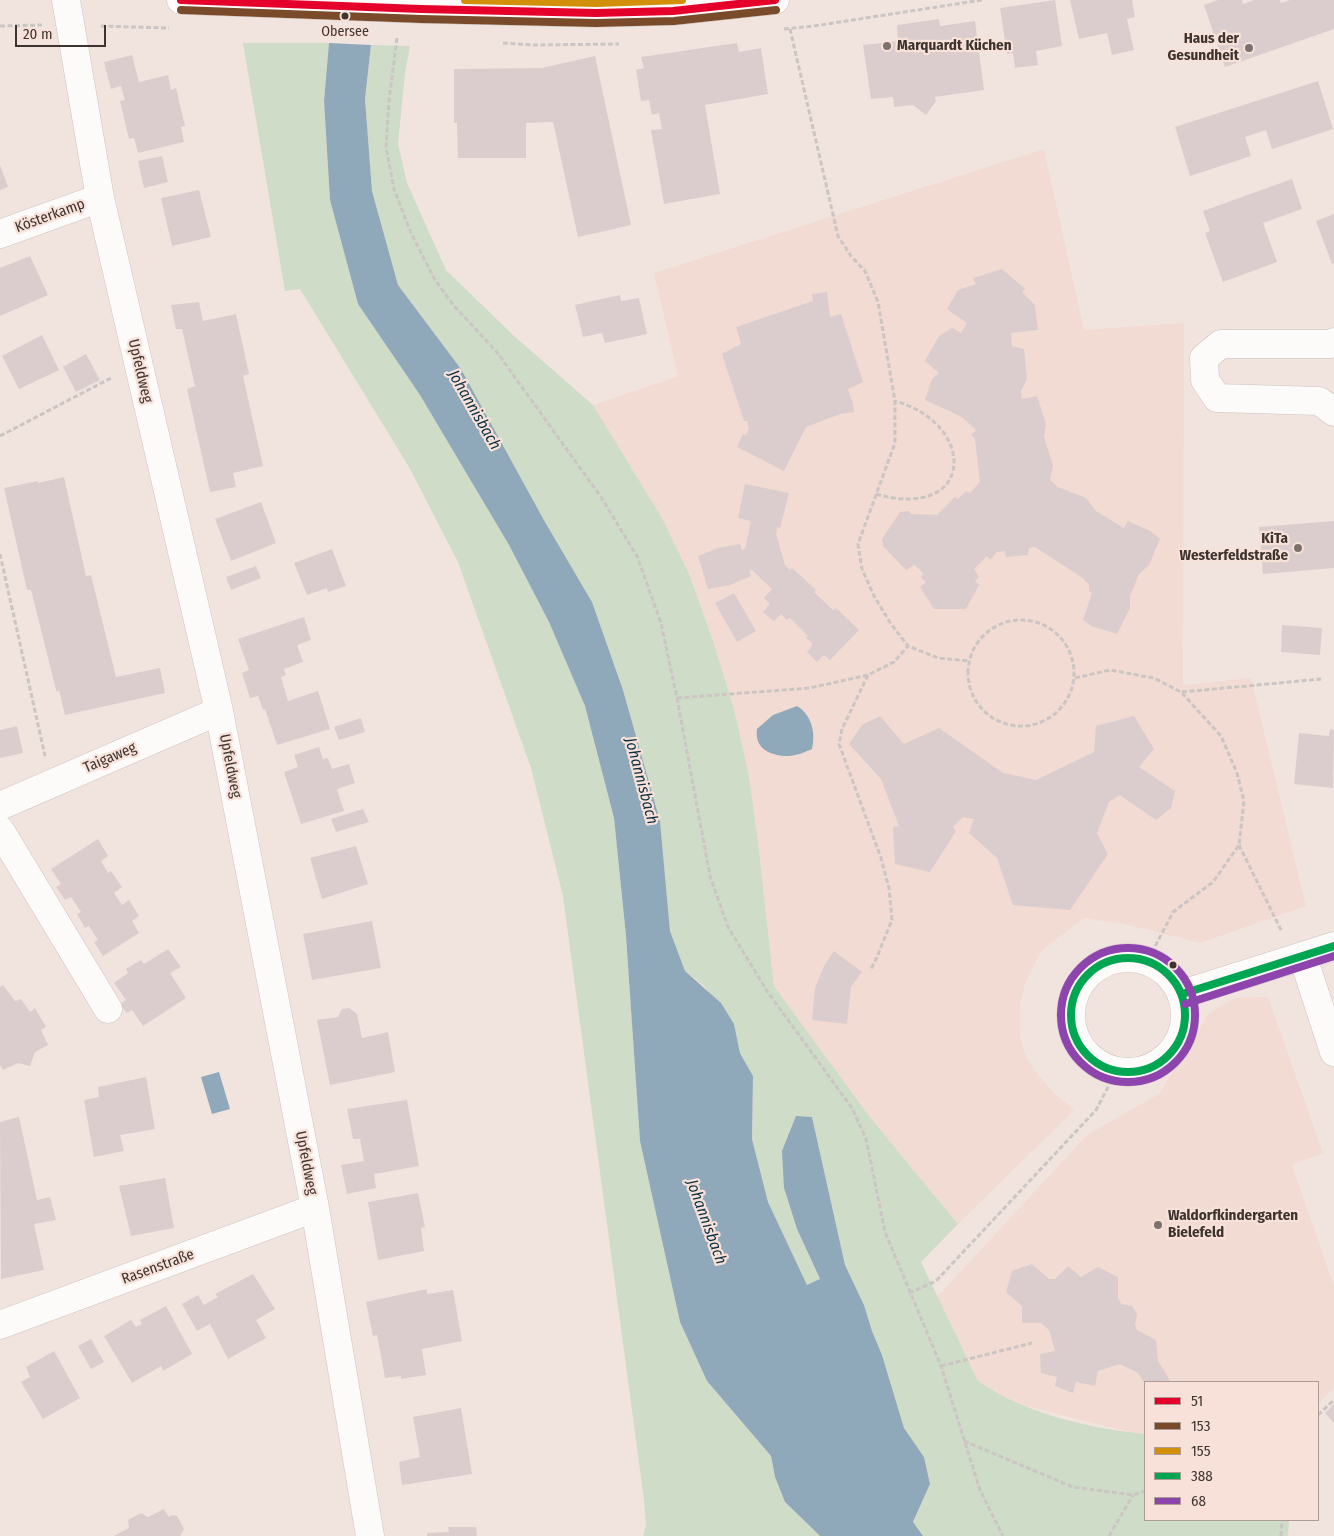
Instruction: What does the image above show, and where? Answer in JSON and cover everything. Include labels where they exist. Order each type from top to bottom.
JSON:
[{"type":"street","points":[[180,0],[421,10],[595,6],[673,11],[775,0]]},
{"type":"street","name":"Upfeldweg","points":[[68,13],[100,198],[219,711],[315,1208],[370,1536]]},
{"type":"street","name":"Kösterkamp","points":[[0,234],[100,198]]},
{"type":"street","points":[[1334,342],[1330,344],[1221,344],[1204,358],[1205,380],[1217,398],[1319,401],[1334,412]]},
{"type":"street","name":"Taigaweg","points":[[0,806],[219,711]]},
{"type":"street","points":[[0,830],[108,1009]]},
{"type":"street","points":[[1182,994],[1334,946]]},
{"type":"street","points":[[1131,957],[1148,960],[1162,968],[1174,980],[1182,994],[1186,1020],[1178,1045],[1161,1063],[1140,1072],[1116,1072],[1100,1066],[1086,1055],[1076,1041],[1071,1024],[1070,1008],[1076,991],[1085,977],[1098,965],[1114,959],[1131,957]]},
{"type":"street","points":[[1299,958],[1334,1052]]},
{"type":"street","name":"Rasenstraße","points":[[0,1325],[315,1208]]},
{"type":"path","points":[[0,26],[68,13],[171,28]]},
{"type":"path","points":[[790,28],[838,236],[851,256],[865,271],[878,302],[895,401],[895,443],[858,544],[862,569],[874,596],[890,624],[908,646],[938,658],[969,662]]},
{"type":"path","points":[[398,37],[389,100],[386,147],[394,189],[411,233],[436,280],[454,306],[501,359],[601,496],[637,556],[661,623],[710,876],[728,927],[767,991],[852,1108],[866,1139],[885,1232],[940,1366],[980,1490],[1003,1536]]},
{"type":"path","points":[[0,436],[138,364]]},
{"type":"path","points":[[876,494],[908,500],[930,496],[947,485],[955,470],[953,450],[941,430],[920,411],[895,401]]},
{"type":"path","points":[[0,554],[51,783]]},
{"type":"path","points":[[1020,619],[1038,622],[1054,630],[1066,643],[1074,659],[1075,678],[1071,694],[1062,709],[1048,720],[1031,726],[1014,726],[997,721],[982,711],[973,696],[968,679],[969,662],[975,645],[987,632],[1003,622],[1020,619]]},
{"type":"path","points":[[677,698],[810,688],[868,675],[894,662],[908,646]]},
{"type":"path","points":[[1075,678],[1110,670],[1154,678],[1182,692],[1221,736],[1237,773],[1244,801],[1239,845],[1213,882],[1173,912],[1148,960]]},
{"type":"path","points":[[868,675],[842,729],[839,744],[881,858],[889,888],[892,920],[870,971]]},
{"type":"path","points":[[1182,692],[1321,679]]},
{"type":"path","points":[[1239,845],[1299,958]]},
{"type":"path","points":[[909,1293],[936,1281],[996,1217],[1096,1110],[1116,1072]]},
{"type":"path","points":[[940,1366],[1032,1343]]},
{"type":"path","points":[[1319,1414],[1334,1400]]},
{"type":"path","points":[[963,1440],[1073,1487],[1133,1495],[1144,1491]]},
{"type":"path","points":[[1109,1536],[1133,1495]]},
{"type":"path","points":[[1281,1536],[1282,1521]]},
{"type":"shaded area","points":[[1044,149],[1084,330],[1184,323],[1183,685],[1251,678],[1306,906],[1200,943],[1128,925],[1084,918],[1043,950],[1025,984],[1020,1005],[1020,1036],[1026,1057],[1037,1073],[1052,1091],[1074,1110],[958,1224],[869,1116],[774,986],[749,776],[734,709],[714,644],[690,576],[662,518],[593,405],[678,376],[654,273]]},
{"type":"shaded area","name":"Waldorfkindergarten Bielefeld","points":[[1268,997],[1323,1153],[1292,1165],[1334,1286],[1334,1388],[1319,1403],[1319,1381],[1144,1381],[1144,1434],[1129,1432],[1026,1406],[994,1392],[978,1381],[937,1297],[1087,1135],[1159,1094],[1209,1013],[1234,998]]},
{"type":"green space","points":[[243,43],[329,43],[324,101],[330,200],[358,304],[420,395],[509,545],[549,622],[585,706],[614,818],[626,936],[640,1141],[680,1322],[707,1381],[771,1456],[775,1477],[785,1502],[820,1536],[643,1536],[646,1526],[644,1500],[563,896],[531,768],[458,562],[409,467],[300,289],[285,291]]},
{"type":"green space","points":[[371,45],[410,46],[405,73],[398,144],[407,183],[446,270],[513,335],[593,405],[662,518],[690,576],[734,709],[749,776],[774,986],[869,1116],[958,1224],[921,1262],[978,1381],[1016,1402],[1058,1418],[1102,1428],[1144,1434],[1144,1521],[1289,1521],[1288,1536],[923,1536],[913,1523],[930,1484],[924,1457],[904,1428],[882,1355],[864,1305],[845,1265],[812,1117],[784,1188],[797,1229],[820,1280],[807,1285],[768,1202],[752,1139],[753,1076],[740,1053],[734,1024],[704,986],[685,971],[670,931],[660,821],[623,690],[592,602],[545,522],[461,369],[398,285],[372,191],[365,99]]},
{"type":"water","name":"Johannisbach","points":[[329,43],[371,45],[365,99],[372,191],[398,285],[461,369],[545,522],[592,602],[623,690],[660,821],[670,931],[685,971],[721,1003],[734,1024],[740,1053],[753,1076],[752,1139],[768,1202],[807,1285],[820,1279],[797,1229],[784,1188],[782,1151],[796,1116],[812,1117],[845,1265],[864,1305],[882,1355],[904,1428],[924,1457],[930,1484],[913,1522],[923,1536],[820,1536],[785,1502],[775,1477],[771,1456],[707,1381],[680,1322],[640,1141],[626,936],[614,818],[585,706],[549,622],[509,545],[420,395],[358,304],[330,200],[324,101]]},
{"type":"water","points":[[797,706],[806,714],[812,725],[812,749],[797,755],[788,756],[776,755],[765,750],[758,742],[757,729],[773,715]]},
{"type":"water","points":[[219,1072],[230,1109],[212,1114],[201,1077]]},
{"type":"building","points":[[1055,0],[1062,46],[1036,51],[1038,65],[1015,68],[1013,53],[1007,54],[1000,8]]},
{"type":"building","points":[[1070,0],[1132,0],[1135,17],[1127,19],[1134,50],[1112,55],[1107,33],[1079,39]]},
{"type":"building","name":"Haus der Gesundheit","points":[[1218,0],[1242,0],[1243,4],[1254,0],[1280,0],[1281,3],[1290,0],[1334,0],[1334,29],[1225,67],[1204,5]]},
{"type":"building","points":[[939,19],[940,26],[975,21],[984,90],[935,97],[936,101],[926,115],[913,105],[894,107],[893,97],[871,99],[863,45],[898,41],[897,25]]},
{"type":"building","points":[[737,43],[739,52],[761,48],[768,94],[705,105],[720,194],[664,204],[651,130],[662,129],[659,113],[652,115],[649,100],[641,101],[636,70],[644,68],[641,57]]},
{"type":"building","points":[[132,55],[139,82],[168,75],[171,90],[176,88],[185,126],[181,127],[184,142],[138,153],[134,138],[129,139],[120,101],[125,100],[121,86],[111,89],[104,62]]},
{"type":"building","points":[[595,56],[631,225],[578,237],[553,122],[526,123],[526,158],[458,158],[457,123],[454,123],[454,69],[542,68]]},
{"type":"building","points":[[1318,81],[1333,129],[1272,149],[1266,130],[1245,137],[1251,156],[1190,176],[1175,127]]},
{"type":"building","points":[[162,156],[168,182],[144,188],[138,161]]},
{"type":"building","points":[[0,165],[8,187],[0,190]]},
{"type":"building","points":[[1292,179],[1302,209],[1263,223],[1277,262],[1223,282],[1205,233],[1210,231],[1203,211]]},
{"type":"building","points":[[199,190],[211,237],[172,246],[161,198]]},
{"type":"building","points":[[1334,214],[1334,263],[1332,264],[1316,221]]},
{"type":"building","points":[[30,256],[48,295],[0,316],[0,268]]},
{"type":"building","points":[[1002,269],[1025,289],[1022,292],[1035,305],[1038,330],[1011,333],[1012,346],[1024,349],[1027,379],[1021,391],[1022,399],[1037,396],[1046,424],[1044,437],[1053,465],[1050,480],[1058,487],[1086,498],[1096,511],[1124,528],[1128,521],[1150,531],[1160,539],[1149,565],[1139,574],[1130,596],[1130,608],[1117,634],[1091,626],[1083,620],[1092,593],[1089,591],[1089,585],[1083,578],[1035,547],[1029,548],[1028,555],[1006,557],[1005,551],[997,552],[990,560],[987,556],[974,569],[979,577],[975,581],[979,585],[966,609],[934,609],[920,587],[926,582],[921,578],[923,573],[915,565],[906,570],[883,546],[882,539],[900,512],[909,511],[911,514],[937,515],[955,497],[958,499],[966,491],[970,493],[980,482],[975,439],[971,435],[976,430],[962,417],[925,400],[932,379],[939,373],[925,361],[939,336],[952,328],[961,333],[967,323],[947,309],[958,290],[976,284],[973,278]]},
{"type":"building","points":[[827,292],[830,317],[841,314],[863,382],[848,389],[854,412],[840,414],[806,427],[784,471],[737,447],[743,434],[746,435],[749,429],[747,421],[744,421],[722,354],[741,344],[736,327],[813,301],[812,294]]},
{"type":"building","points":[[620,295],[621,301],[639,298],[647,334],[605,343],[602,333],[583,337],[575,305]]},
{"type":"building","points":[[199,302],[203,321],[236,314],[249,374],[243,376],[263,466],[233,473],[236,487],[210,492],[187,389],[195,386],[182,329],[176,329],[171,305]]},
{"type":"building","points":[[42,335],[59,370],[19,389],[2,356]]},
{"type":"building","points":[[86,354],[100,380],[76,392],[63,367]]},
{"type":"building","points":[[64,477],[86,576],[91,575],[116,677],[160,668],[165,693],[65,715],[59,690],[57,692],[56,690],[31,590],[27,590],[4,488]]},
{"type":"building","points":[[745,484],[789,493],[780,528],[777,527],[776,534],[785,565],[790,570],[792,568],[816,590],[814,592],[833,610],[836,608],[859,630],[830,660],[824,655],[817,662],[807,652],[813,644],[806,638],[808,636],[790,618],[787,620],[781,614],[774,621],[763,612],[770,604],[764,598],[772,589],[752,570],[749,571],[751,576],[730,585],[708,589],[698,556],[718,548],[740,544],[742,550],[745,549],[751,521],[738,518]]},
{"type":"building","points":[[261,502],[276,543],[231,561],[215,519]]},
{"type":"building","name":"KiTa Westerfeldstraße","points":[[1334,521],[1334,568],[1263,574],[1259,527]]},
{"type":"building","points":[[332,549],[346,586],[328,592],[327,588],[307,595],[294,563]]},
{"type":"building","points":[[256,566],[261,578],[231,590],[226,577]]},
{"type":"building","points":[[734,593],[756,631],[737,642],[715,603]]},
{"type":"building","points":[[304,617],[311,640],[297,645],[303,662],[284,669],[286,675],[281,677],[288,701],[318,691],[330,729],[277,745],[265,709],[263,710],[258,696],[250,698],[242,673],[249,670],[238,639]]},
{"type":"building","points":[[1282,625],[1322,628],[1320,655],[1281,652]]},
{"type":"building","points":[[880,716],[904,744],[939,728],[1003,773],[1036,780],[1094,752],[1096,726],[1134,716],[1154,749],[1139,767],[1175,791],[1171,808],[1156,820],[1120,795],[1109,802],[1097,833],[1108,854],[1070,910],[1013,905],[997,858],[969,833],[974,819],[963,817],[953,827],[956,831],[930,872],[895,864],[893,827],[899,826],[881,779],[849,744],[862,725]]},
{"type":"building","points":[[361,718],[365,732],[339,740],[334,727]]},
{"type":"building","points":[[17,726],[23,753],[0,758],[0,730]]},
{"type":"building","points":[[1330,729],[1334,730],[1333,788],[1294,784],[1299,733],[1329,736]]},
{"type":"building","points":[[319,747],[323,759],[328,758],[332,769],[349,764],[355,783],[337,789],[344,811],[301,824],[284,772],[298,767],[294,755]]},
{"type":"building","points":[[363,809],[369,822],[336,832],[331,819]]},
{"type":"building","points":[[98,839],[108,856],[101,861],[108,873],[111,871],[122,887],[114,893],[122,905],[129,900],[139,916],[132,921],[139,933],[103,956],[94,942],[98,940],[89,926],[85,928],[77,914],[81,912],[71,897],[65,900],[56,887],[61,884],[51,869]]},
{"type":"building","points":[[356,846],[368,884],[322,899],[310,858]]},
{"type":"building","points":[[372,921],[381,968],[312,980],[303,934]]},
{"type":"building","points":[[168,949],[181,967],[170,973],[186,998],[143,1026],[132,1010],[127,1013],[120,1004],[126,1000],[114,983],[128,973],[126,969],[141,960],[144,964]]},
{"type":"building","points":[[834,951],[862,972],[851,987],[847,1024],[812,1020],[815,988],[824,966]]},
{"type":"building","points":[[3,985],[15,1001],[21,999],[30,1012],[35,1008],[46,1027],[41,1030],[48,1045],[35,1052],[30,1066],[18,1063],[3,1070],[0,1065],[0,987]]},
{"type":"building","points":[[349,1008],[357,1014],[362,1038],[388,1032],[395,1072],[330,1085],[317,1020],[338,1017],[342,1009]]},
{"type":"building","points":[[146,1077],[155,1129],[120,1135],[124,1151],[94,1157],[84,1100],[99,1097],[98,1087]]},
{"type":"building","points":[[407,1100],[419,1166],[374,1174],[376,1188],[347,1194],[341,1165],[364,1161],[360,1139],[353,1139],[347,1109]]},
{"type":"building","points":[[19,1117],[37,1200],[50,1197],[56,1220],[34,1224],[44,1270],[1,1279],[0,1122]]},
{"type":"building","points":[[165,1178],[174,1228],[131,1236],[119,1186]]},
{"type":"building","points":[[418,1193],[425,1227],[421,1228],[424,1251],[378,1260],[368,1202]]},
{"type":"building","points":[[1032,1264],[1049,1279],[1055,1279],[1068,1266],[1081,1277],[1098,1267],[1118,1277],[1118,1298],[1121,1304],[1132,1306],[1137,1314],[1135,1324],[1137,1330],[1156,1340],[1158,1361],[1170,1381],[1144,1382],[1138,1373],[1120,1364],[1098,1371],[1095,1386],[1076,1382],[1073,1393],[1055,1386],[1057,1377],[1041,1373],[1040,1354],[1055,1351],[1049,1330],[1041,1323],[1022,1323],[1022,1306],[1006,1292],[1012,1271]]},
{"type":"building","points":[[253,1274],[275,1309],[256,1320],[266,1338],[228,1359],[210,1324],[197,1331],[182,1304],[198,1295],[204,1305],[218,1297],[215,1294]]},
{"type":"building","points":[[427,1289],[427,1294],[453,1290],[462,1341],[422,1349],[426,1375],[401,1379],[401,1376],[385,1378],[377,1335],[373,1336],[366,1302]]},
{"type":"building","points":[[166,1306],[192,1354],[163,1371],[161,1366],[132,1383],[104,1336],[131,1320],[136,1327],[142,1324],[140,1320]]},
{"type":"building","points":[[91,1339],[104,1362],[91,1369],[78,1346]]},
{"type":"building","points":[[54,1351],[80,1398],[43,1419],[21,1382],[30,1377],[26,1367]]},
{"type":"building","points":[[1334,1404],[1334,1423],[1325,1413]]},
{"type":"building","points":[[461,1408],[472,1474],[402,1485],[399,1462],[420,1457],[413,1417]]},
{"type":"building","points":[[164,1509],[169,1517],[172,1515],[177,1516],[184,1529],[180,1536],[114,1536],[129,1528],[128,1520],[141,1513],[148,1517]]},
{"type":"building","points":[[448,1527],[476,1527],[477,1536],[427,1536],[427,1533],[449,1532]]},
{"type":"transit line","name":"51","points":[[181,0],[596,13],[673,11],[775,0]]},
{"type":"transit line","name":"155","points":[[465,0],[596,3],[682,0]]},
{"type":"transit line","name":"153","points":[[181,10],[596,23],[674,21],[776,10]]},
{"type":"transit line","name":"388","points":[[1182,994],[1334,946]]},
{"type":"transit line","name":"68","points":[[1128,948],[1154,953],[1176,967],[1190,989],[1195,1015],[1190,1041],[1176,1063],[1154,1077],[1128,1082],[1102,1077],[1080,1063],[1066,1041],[1061,1015],[1066,989],[1080,967],[1102,953],[1128,948]]},
{"type":"transit line","name":"68","points":[[1185,1004],[1334,956]]},
{"type":"transit line","name":"388","points":[[1128,958],[1150,962],[1169,974],[1181,993],[1185,1015],[1181,1037],[1169,1056],[1150,1068],[1128,1072],[1106,1068],[1087,1056],[1075,1037],[1071,1015],[1075,993],[1087,974],[1106,962],[1128,958]]},
{"type":"place","name":"Obersee","points":[[345,16]]},
{"type":"place","name":"Marquardt Küchen","points":[[887,46]]},
{"type":"place","name":"Haus der Gesundheit","points":[[1249,48]]},
{"type":"place","name":"KiTa Westerfeldstraße","points":[[1298,548]]},
{"type":"place","name":"Waldorfkindergarten Bielefeld","points":[[1158,1225]]}]
